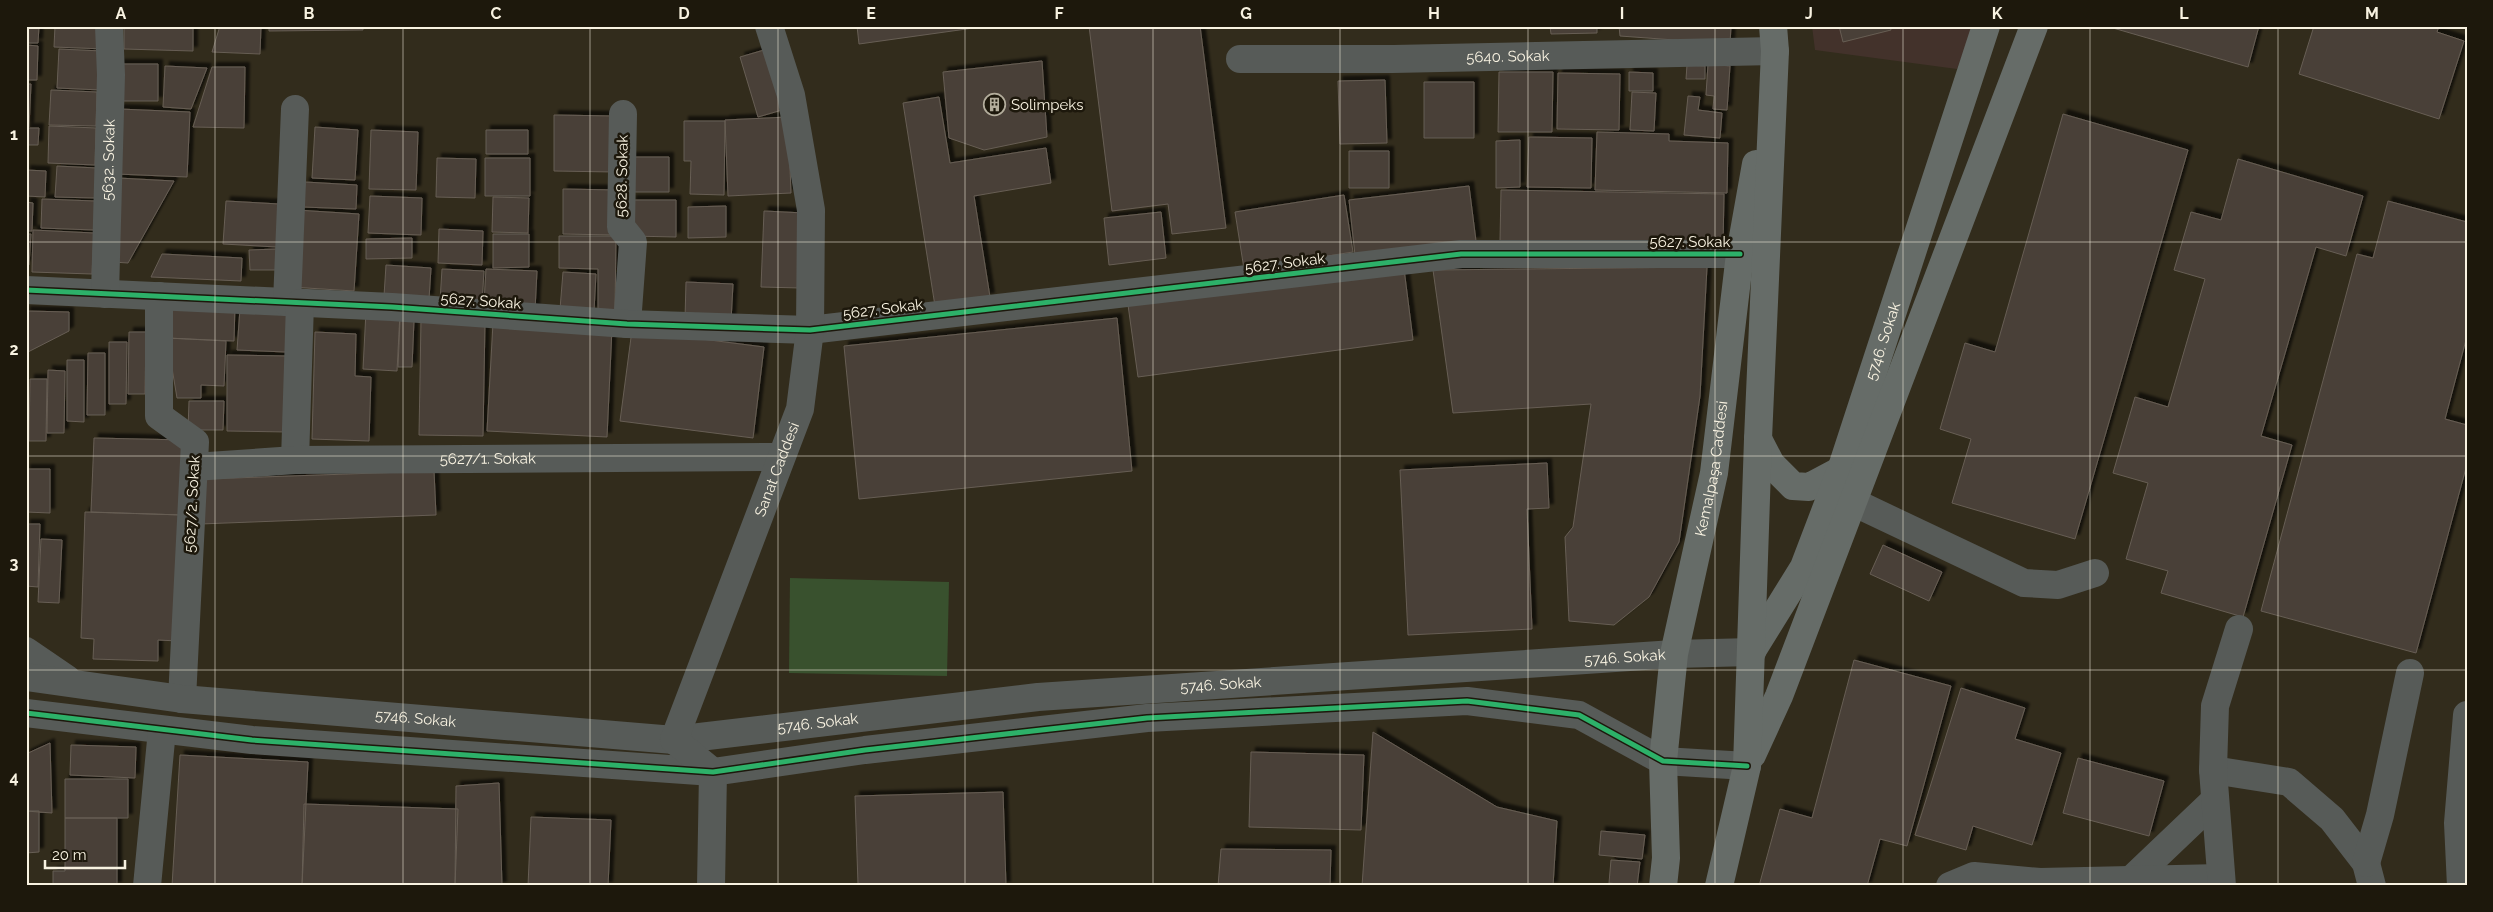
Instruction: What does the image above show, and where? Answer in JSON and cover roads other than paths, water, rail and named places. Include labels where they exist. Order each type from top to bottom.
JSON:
[{"type":"main road","name":"5746. Sokak","points":[[1752,652],[1804,567],[1841,470],[1986,26]]},
{"type":"main road","name":"5746. Sokak","points":[[1747,766],[1779,696],[2034,26]]},
{"type":"main road","points":[[1719,886],[1747,766],[1774,39]]},
{"type":"main road","name":"Kemalpaşa Caddesi","points":[[1663,886],[1666,858],[1663,761],[1674,654],[1714,473],[1740,254],[1774,39]]},
{"type":"main road","points":[[1758,438],[1771,464],[1792,486],[1808,487],[1841,470]]},
{"type":"street","name":"5632. Sokak","points":[[105,294],[111,75],[109,26]]},
{"type":"street","name":"Sanat Caddesi","points":[[674,740],[800,409],[810,330],[811,210],[791,95],[769,26]]},
{"type":"street","name":"5640. Sokak","points":[[1240,59],[1403,58],[1774,39]]},
{"type":"street","points":[[295,109],[295,460]]},
{"type":"street","name":"5628. Sokak","points":[[623,114],[621,227],[633,242],[627,324]]},
{"type":"street","name":"5627. Sokak","points":[[26,290],[294,303],[627,324],[810,330],[1461,254],[1740,254]]},
{"type":"street","name":"5627/2. Sokak","points":[[159,296],[159,416],[194,442],[182,699]]},
{"type":"street","name":"5627/1. Sokak","points":[[194,467],[295,460],[781,457]]},
{"type":"street","points":[[1852,502],[2024,583],[2058,585],[2094,573]]},
{"type":"street","points":[[1950,886],[1974,876],[2041,884],[2131,880],[2221,882],[2213,770],[2215,706],[2239,629]]},
{"type":"street","points":[[26,651],[74,684]]},
{"type":"street","name":"5746. Sokak","points":[[26,677],[182,699],[674,740],[1038,697],[1674,654],[1752,652]]},
{"type":"street","points":[[2369,874],[2410,673]]},
{"type":"street","points":[[26,731],[38,715],[281,743],[712,772],[865,750],[1147,718],[1467,701],[1579,715],[1663,761],[1747,766]]},
{"type":"street","points":[[2461,886],[2458,823],[2467,715]]},
{"type":"street","points":[[147,886],[162,730]]},
{"type":"street","points":[[674,740],[712,772]]},
{"type":"street","points":[[2213,770],[2289,782],[2332,819],[2369,874]]},
{"type":"street","points":[[711,886],[712,772]]},
{"type":"street","points":[[2131,880],[2215,800]]},
{"type":"place","name":"Solimpeks","points":[[995,105]]}]
